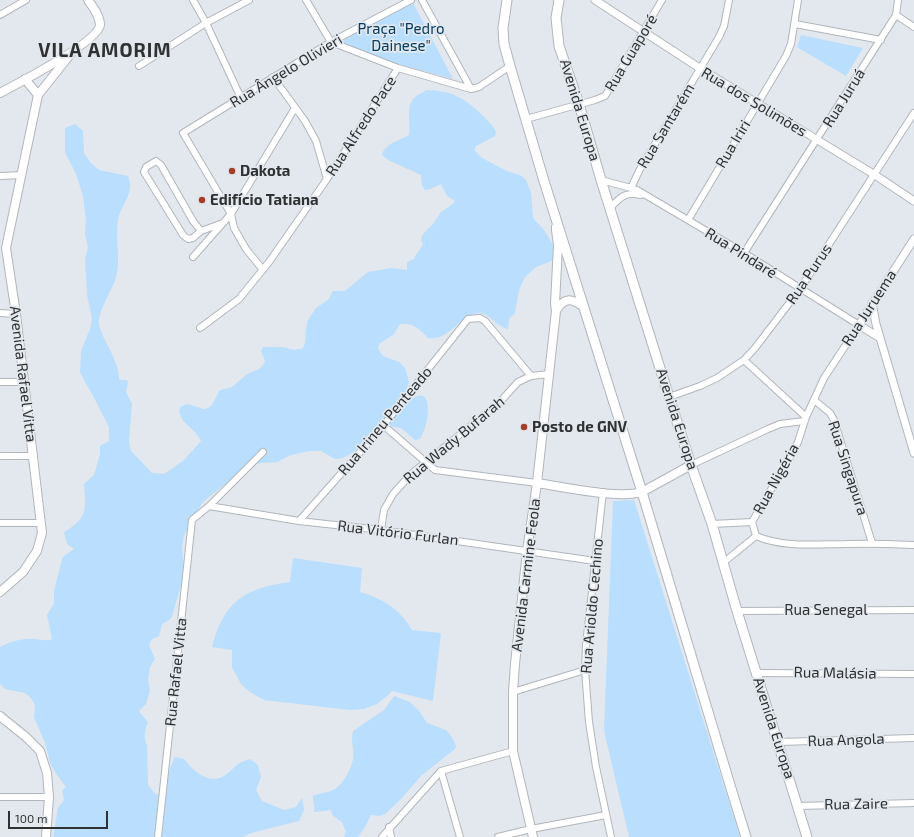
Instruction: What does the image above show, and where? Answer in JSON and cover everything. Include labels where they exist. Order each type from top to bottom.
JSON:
[{"type":"main road","points":[[0,93],[72,51],[92,37],[99,28],[99,20],[88,0]]},
{"type":"main road","points":[[507,0],[503,28],[504,44],[510,66],[642,492],[746,837]]},
{"type":"main road","name":"Avenida Europa","points":[[559,0],[556,18],[559,46],[579,104],[601,180],[669,397],[724,562],[737,611],[779,742],[807,837]]},
{"type":"main road","name":"Avenida Rafael Vitta","points":[[0,592],[23,572],[37,551],[42,533],[16,314],[3,248],[22,175],[38,95],[72,51]]},
{"type":"main road","points":[[25,79],[38,95]]},
{"type":"main road","name":"Avenida Carmine Feola","points":[[532,833],[513,751],[513,692],[527,551],[550,374],[556,311],[555,304],[558,246],[556,230],[558,223]]},
{"type":"main road","points":[[556,311],[560,304],[571,300],[584,307]]},
{"type":"main road","points":[[537,483],[603,492],[634,494],[642,492],[691,465]]},
{"type":"main road","points":[[1,718],[26,737],[40,751],[47,773],[49,797],[46,837]]},
{"type":"street","points":[[0,15],[26,0]]},
{"type":"street","points":[[193,0],[206,23],[241,98]]},
{"type":"street","points":[[139,66],[206,23],[249,0]]},
{"type":"street","points":[[306,0],[331,42],[398,68],[471,89],[479,87],[510,66]]},
{"type":"street","name":"Rua Ângelo Olivieri","points":[[231,214],[183,133],[331,42],[411,0]]},
{"type":"street","points":[[422,0],[471,89]]},
{"type":"street","name":"Rua dos Solimões","points":[[595,0],[701,69],[875,175],[914,201]]},
{"type":"street","name":"Rua Guaporé","points":[[526,119],[605,96],[662,0]]},
{"type":"street","name":"Rua Santarém","points":[[631,188],[640,169],[701,69],[724,26],[729,0]]},
{"type":"street","name":"Rua Iriri","points":[[688,220],[786,56],[791,44],[798,0]]},
{"type":"street","name":"Rua Juruá","points":[[744,253],[881,40],[896,15],[898,0]]},
{"type":"street","points":[[896,15],[914,27]]},
{"type":"street","points":[[795,24],[881,40]]},
{"type":"street","name":"Rua Alfredo Pace","points":[[200,328],[239,300],[263,270],[327,179],[398,68]]},
{"type":"street","points":[[273,77],[305,121],[316,141],[327,179]]},
{"type":"street","points":[[193,257],[231,214],[295,108]]},
{"type":"street","name":"Rua Purus","points":[[669,397],[717,378],[744,360],[755,348],[800,289],[914,113]]},
{"type":"street","points":[[201,231],[193,222],[161,165],[156,161],[146,167],[144,172],[182,235],[188,239],[193,238],[201,231],[223,223]]},
{"type":"street","points":[[0,176],[22,175]]},
{"type":"street","name":"Rua Pindaré","points":[[601,180],[631,188],[688,220],[859,325]]},
{"type":"street","points":[[610,207],[622,196],[628,194],[643,195]]},
{"type":"street","points":[[231,214],[234,228],[246,249],[263,270]]},
{"type":"street","name":"Rua Juruema","points":[[814,400],[824,378],[914,239]]},
{"type":"street","points":[[872,303],[876,324],[914,453]]},
{"type":"street","points":[[0,314],[16,314]]},
{"type":"street","name":"Rua Irineu Penteado","points":[[299,521],[383,425],[468,319],[480,318],[485,321],[531,376]]},
{"type":"street","points":[[859,325],[880,338]]},
{"type":"street","points":[[744,360],[805,419]]},
{"type":"street","name":"Rua Wady Bufarah","points":[[381,530],[384,510],[393,494],[411,474],[499,403],[518,382],[531,376],[550,374]]},
{"type":"street","points":[[0,382],[24,382]]},
{"type":"street","name":"Rua Nigéria","points":[[756,536],[752,522],[793,452],[798,442],[805,419],[814,400]]},
{"type":"street","name":"Rua Singapura","points":[[814,400],[830,413],[834,420],[872,543]]},
{"type":"street","points":[[691,465],[780,424],[805,419]]},
{"type":"street","points":[[383,425],[435,470],[537,483]]},
{"type":"street","points":[[209,506],[263,452]]},
{"type":"street","points":[[0,456],[34,456]]},
{"type":"street","name":"Rua Arioldo Cechino","points":[[603,492],[585,670],[589,722],[596,767],[611,837]]},
{"type":"street","name":"Rua Vitório Furlan","points":[[209,506],[299,521],[381,530],[595,561]]},
{"type":"street","name":"Rua Rafael Vitta","points":[[158,837],[192,520],[202,510],[209,506]]},
{"type":"street","points":[[712,524],[752,522]]},
{"type":"street","points":[[0,524],[40,523]]},
{"type":"street","points":[[724,562],[756,536],[765,540],[789,544],[872,543],[914,545]]},
{"type":"street","name":"Rua Senegal","points":[[737,611],[914,610]]},
{"type":"street","points":[[513,692],[585,670]]},
{"type":"street","name":"Rua Malásia","points":[[756,672],[914,674]]},
{"type":"street","name":"Rua Angola","points":[[779,742],[914,738]]},
{"type":"street","points":[[382,837],[441,771],[513,751]]},
{"type":"street","points":[[441,771],[460,837]]},
{"type":"street","points":[[0,797],[49,797]]},
{"type":"street","name":"Rua Zaire","points":[[798,806],[914,803]]},
{"type":"street","points":[[498,837],[532,833],[606,815]]},
{"type":"street","points":[[390,827],[391,837]]},
{"type":"green space","name":"Praça \"Pedro Dainese\"","points":[[411,1],[453,79],[366,56],[337,42]]},
{"type":"green space","points":[[801,35],[863,48],[846,76],[797,47]]},
{"type":"green space","points":[[426,90],[443,92],[463,99],[492,125],[496,132],[495,136],[476,146],[475,151],[482,158],[507,171],[522,176],[526,180],[531,193],[533,218],[544,230],[558,253],[554,260],[536,267],[525,277],[519,290],[515,313],[509,319],[508,329],[500,326],[486,315],[479,313],[472,314],[443,336],[436,338],[428,338],[419,329],[412,325],[400,324],[394,334],[379,344],[378,349],[383,356],[399,362],[405,368],[409,382],[404,396],[404,404],[415,397],[422,396],[426,399],[428,413],[424,432],[420,439],[415,440],[401,428],[388,426],[369,437],[352,453],[343,458],[335,459],[321,451],[310,451],[291,455],[277,462],[252,465],[236,475],[203,502],[184,535],[182,547],[184,574],[172,617],[162,624],[159,636],[152,639],[149,645],[155,659],[150,667],[148,679],[150,691],[146,704],[139,711],[148,722],[145,736],[147,745],[148,785],[156,795],[166,788],[170,768],[175,757],[184,759],[197,772],[207,778],[213,779],[224,776],[238,764],[250,759],[258,765],[261,777],[256,790],[262,801],[284,810],[296,807],[302,798],[304,810],[299,821],[251,833],[243,837],[159,837],[158,823],[155,837],[53,837],[58,808],[64,800],[62,791],[66,787],[50,763],[45,743],[34,717],[35,705],[31,698],[25,693],[5,689],[0,684],[0,647],[21,640],[52,639],[47,615],[54,604],[54,591],[62,559],[74,549],[67,544],[64,532],[78,522],[84,512],[84,484],[94,475],[100,454],[100,446],[109,441],[109,427],[80,372],[81,351],[90,329],[92,319],[87,295],[85,259],[88,248],[85,234],[86,221],[83,196],[76,174],[65,152],[65,128],[75,124],[83,131],[84,153],[91,163],[99,170],[128,176],[130,189],[118,220],[118,263],[116,278],[100,314],[99,326],[116,362],[119,379],[127,380],[128,382],[126,392],[132,404],[129,441],[131,451],[152,473],[164,474],[183,461],[201,441],[181,417],[180,407],[187,404],[204,409],[208,408],[212,405],[220,390],[232,387],[247,374],[259,369],[263,365],[265,361],[261,351],[263,347],[283,347],[294,350],[303,348],[308,320],[316,308],[328,300],[333,291],[345,291],[368,272],[391,268],[407,270],[407,262],[414,259],[423,243],[421,240],[422,235],[433,224],[441,212],[454,203],[455,201],[447,196],[441,184],[425,190],[422,185],[421,175],[388,160],[382,155],[389,145],[409,135],[410,105],[415,97]]},
{"type":"green space","points":[[634,500],[740,837],[629,837],[604,731],[613,501]]},
{"type":"green space","points":[[293,558],[362,568],[360,592],[376,598],[390,606],[402,616],[412,630],[441,633],[433,701],[392,691],[377,704],[364,709],[350,710],[264,700],[250,692],[241,684],[232,667],[232,650],[212,647],[217,631],[230,608],[249,593],[261,588],[290,582]]},
{"type":"green space","points":[[394,696],[410,702],[419,711],[427,723],[446,730],[452,737],[456,746],[455,749],[422,775],[400,800],[385,814],[379,816],[371,815],[358,837],[344,837],[346,832],[342,822],[333,816],[331,810],[314,812],[315,808],[313,796],[331,791],[339,786],[348,773],[353,759],[353,731],[384,710]]},
{"type":"place","name":"Dakota","points":[[232,171]]},
{"type":"place","name":"Edifício Tatiana","points":[[202,200]]},
{"type":"place","name":"Posto de GNV","points":[[524,427]]},
{"type":"district","name":"VILA AMORIM","points":[[105,51]]}]
